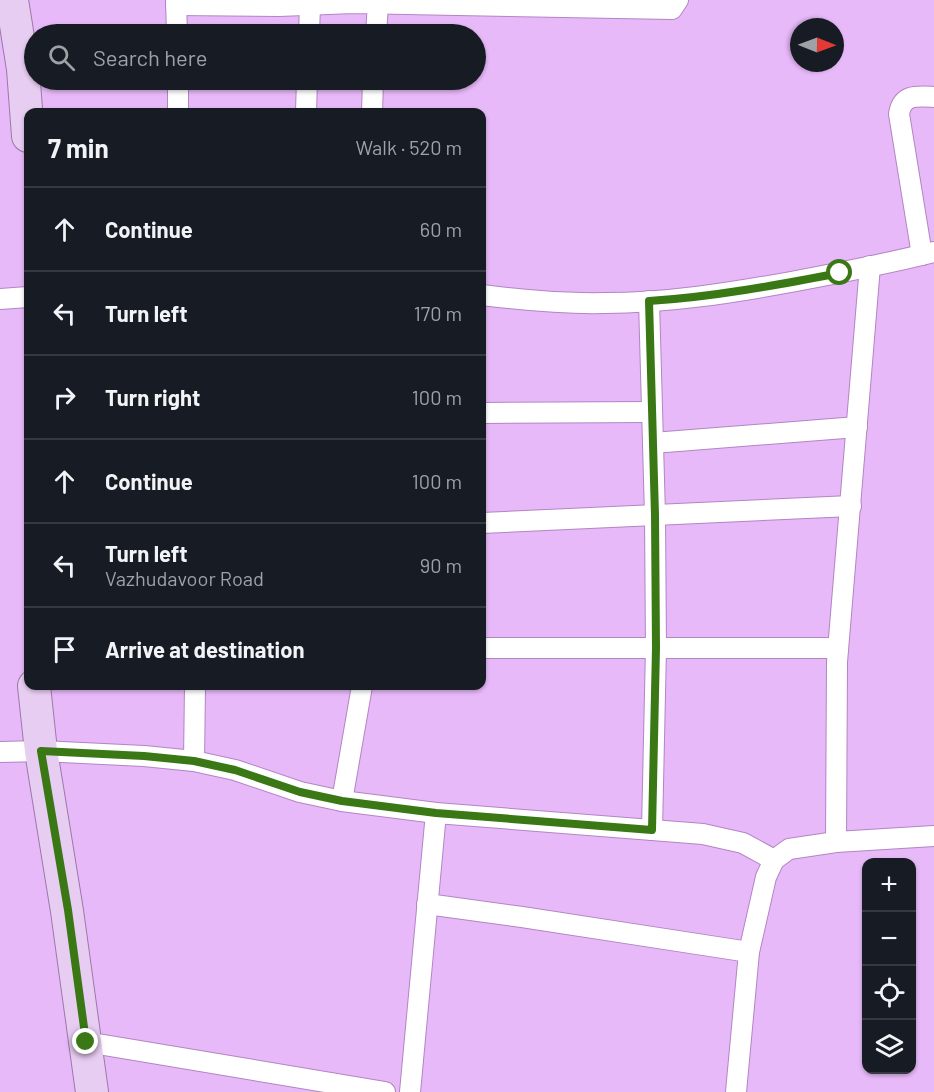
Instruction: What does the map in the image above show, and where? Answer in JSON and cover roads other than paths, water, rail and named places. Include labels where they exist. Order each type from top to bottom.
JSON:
[{"type":"main road","points":[[12,0],[24,82]]},
{"type":"main road","points":[[25,90],[26,108]]},
{"type":"main road","points":[[34,690],[41,751],[68,910],[92,1092]]},
{"type":"street","points":[[177,24],[176,2],[310,6],[370,2],[505,3],[672,9],[678,0]]},
{"type":"street","points":[[370,2],[374,24]]},
{"type":"street","points":[[309,24],[310,6]]},
{"type":"street","points":[[178,90],[178,108]]},
{"type":"street","points":[[306,108],[307,90]]},
{"type":"street","points":[[372,108],[373,90]]},
{"type":"street","points":[[486,295],[605,303],[677,299],[742,291],[928,254],[899,114],[901,105],[907,99],[934,97]]},
{"type":"street","points":[[836,842],[838,648],[870,266]]},
{"type":"street","points":[[0,299],[24,297]]},
{"type":"street","points":[[649,301],[656,648],[652,830]]},
{"type":"street","points":[[486,413],[652,412]]},
{"type":"street","points":[[653,443],[857,427]]},
{"type":"street","points":[[486,523],[851,506]]},
{"type":"street","points":[[486,648],[838,648]]},
{"type":"street","points":[[194,761],[195,690]]},
{"type":"street","points":[[342,801],[361,690]]},
{"type":"street","points":[[0,752],[41,751],[194,761],[235,770],[300,792],[342,801],[436,813],[703,834],[743,843],[774,860]]},
{"type":"street","points":[[410,1092],[436,813]]},
{"type":"street","points":[[736,1092],[749,952],[766,877],[774,860],[789,849],[879,838],[934,836]]},
{"type":"street","points":[[427,904],[749,952]]},
{"type":"street","points":[[86,1042],[385,1092]]}]
